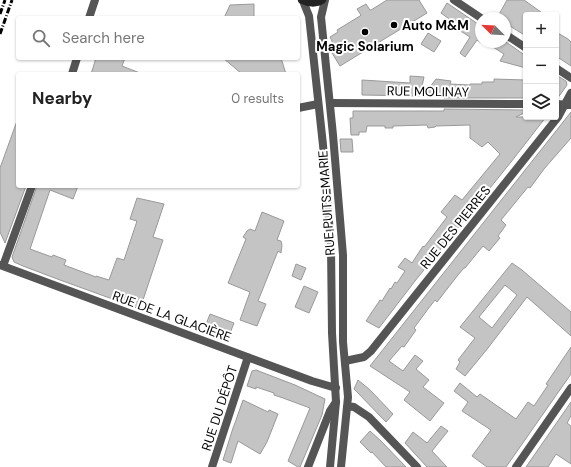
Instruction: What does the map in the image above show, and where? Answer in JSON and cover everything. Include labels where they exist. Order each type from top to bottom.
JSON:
[{"type":"main road","points":[[302,0],[309,3],[322,0]]},
{"type":"street","points":[[90,16],[95,0]]},
{"type":"street","name":"RUE PUITS-MARIE","points":[[302,0],[309,16],[323,145],[331,247],[332,333],[336,402],[330,467]]},
{"type":"street","name":"RUE PUITS-MARIE","points":[[325,0],[321,17],[342,244],[343,332],[347,386],[347,406],[341,467]]},
{"type":"street","points":[[454,0],[475,14]]},
{"type":"street","points":[[511,38],[523,46]]},
{"type":"street","points":[[73,72],[76,60]]},
{"type":"street","points":[[559,70],[571,78]]},
{"type":"street","name":"RUE DES PIERRES","points":[[345,361],[364,357],[371,351],[558,117],[568,104],[571,93]]},
{"type":"street","name":"RUE MOLINAY","points":[[330,103],[523,104]]},
{"type":"street","points":[[300,108],[318,104]]},
{"type":"street","points":[[1,266],[31,188]]},
{"type":"street","name":"RUE DE LA GLACIÈRE","points":[[1,266],[312,381],[336,388]]},
{"type":"street","name":"RUE DU DÉPÔT","points":[[212,467],[248,357]]},
{"type":"street","points":[[516,467],[571,388]]},
{"type":"street","points":[[308,467],[330,411],[336,402]]},
{"type":"street","points":[[347,406],[354,408],[369,417],[417,467]]},
{"type":"building","points":[[387,0],[419,0],[427,13],[340,66],[332,53],[332,41],[330,37],[338,32],[337,30],[361,15],[357,9],[366,4],[371,10]]},
{"type":"building","points":[[507,0],[524,0],[541,12],[523,12],[523,34],[511,27],[511,12],[500,12]]},
{"type":"building","points":[[447,3],[475,22],[475,43],[465,57],[460,53],[470,37],[454,27],[456,24],[441,13]]},
{"type":"building","points":[[254,4],[254,16],[225,16],[230,5]]},
{"type":"building","points":[[428,33],[441,41],[434,52],[421,44]]},
{"type":"building","points":[[559,34],[571,42],[571,66],[559,58]]},
{"type":"building","points":[[511,46],[523,54],[523,67],[500,61],[504,54],[494,48],[511,48]]},
{"type":"building","points":[[95,60],[124,60],[122,66],[137,72],[92,72]]},
{"type":"building","points":[[225,60],[282,60],[285,72],[240,72]]},
{"type":"building","points":[[410,76],[424,77],[420,96],[362,95],[362,80],[410,83]]},
{"type":"building","points":[[559,77],[566,81],[567,85],[559,96]]},
{"type":"building","points":[[436,79],[451,81],[450,84],[470,85],[482,84],[482,82],[494,82],[494,79],[523,80],[523,98],[444,98],[423,96]]},
{"type":"building","points":[[444,109],[523,110],[523,114],[516,117],[523,117],[523,120],[544,120],[379,328],[366,321],[380,300],[382,301],[390,288],[391,289],[395,282],[397,283],[405,271],[398,267],[405,258],[412,263],[423,246],[424,247],[447,217],[441,212],[455,195],[462,200],[500,154],[488,142],[482,147],[470,138],[470,125],[436,126],[428,128],[427,125],[393,126],[393,128],[385,128],[385,126],[367,126],[366,132],[359,132],[359,135],[351,135],[350,118],[353,118],[353,111],[444,111]]},
{"type":"building","points":[[571,112],[571,138],[544,169],[530,188],[528,187],[501,220],[506,225],[498,236],[500,238],[489,251],[483,246],[437,302],[435,300],[414,328],[416,330],[404,347],[402,346],[389,361],[403,371],[415,355],[423,361],[416,369],[429,380],[423,387],[444,403],[430,421],[404,400],[410,392],[370,366]]},
{"type":"building","points":[[16,124],[16,188],[25,188],[5,243],[0,232],[0,168]]},
{"type":"building","points":[[340,139],[352,139],[353,152],[341,152]]},
{"type":"building","points":[[36,188],[77,188],[73,199],[50,190],[30,249],[52,257],[53,255],[66,260],[64,265],[96,277],[109,280],[117,258],[124,260],[137,221],[130,219],[137,198],[164,204],[153,237],[163,240],[140,309],[23,266],[14,262],[12,257]]},
{"type":"building","points":[[262,212],[284,221],[277,240],[281,241],[281,253],[278,251],[258,301],[266,304],[257,326],[240,320],[250,292],[228,283],[246,239],[243,237],[250,229],[255,231]]},
{"type":"building","points":[[512,263],[571,312],[571,336],[527,297],[465,376],[456,369],[460,362],[458,360],[475,338],[460,327]],"holes":[[[505,285],[517,295],[492,328],[479,317]]]},
{"type":"building","points":[[296,264],[306,268],[301,280],[292,276]]},
{"type":"building","points":[[304,286],[318,292],[309,313],[295,307]]},
{"type":"building","points":[[210,314],[234,323],[227,341],[203,332]]},
{"type":"building","points":[[571,347],[571,374],[506,467],[487,467],[472,456],[491,430],[462,411],[468,402],[454,391],[460,383],[477,397],[480,394],[516,419],[528,402],[534,406],[548,385],[546,384]]},
{"type":"building","points":[[256,370],[295,385],[325,399],[322,415],[300,467],[288,461],[310,408],[274,395],[274,393],[256,387],[256,389],[247,386],[252,371]]},
{"type":"building","points":[[358,380],[369,389],[393,414],[386,422],[354,389]]},
{"type":"building","points":[[243,400],[268,412],[269,410],[278,414],[267,442],[260,454],[238,441],[231,463],[223,460]]},
{"type":"building","points":[[571,402],[571,416],[567,423],[571,426],[571,464],[556,454],[548,467],[526,467]]},
{"type":"building","points":[[441,426],[448,431],[432,451],[447,467],[427,467],[405,443],[413,432],[427,443]]},
{"type":"building","points":[[370,431],[406,467],[386,467],[360,442]]},
{"type":"railway","points":[[0,14],[5,0]]},
{"type":"railway","points":[[0,34],[12,0]]},
{"type":"place","name":"Auto M&M","points":[[394,25]]},
{"type":"place","name":"Magic Solarium","points":[[365,32]]}]
